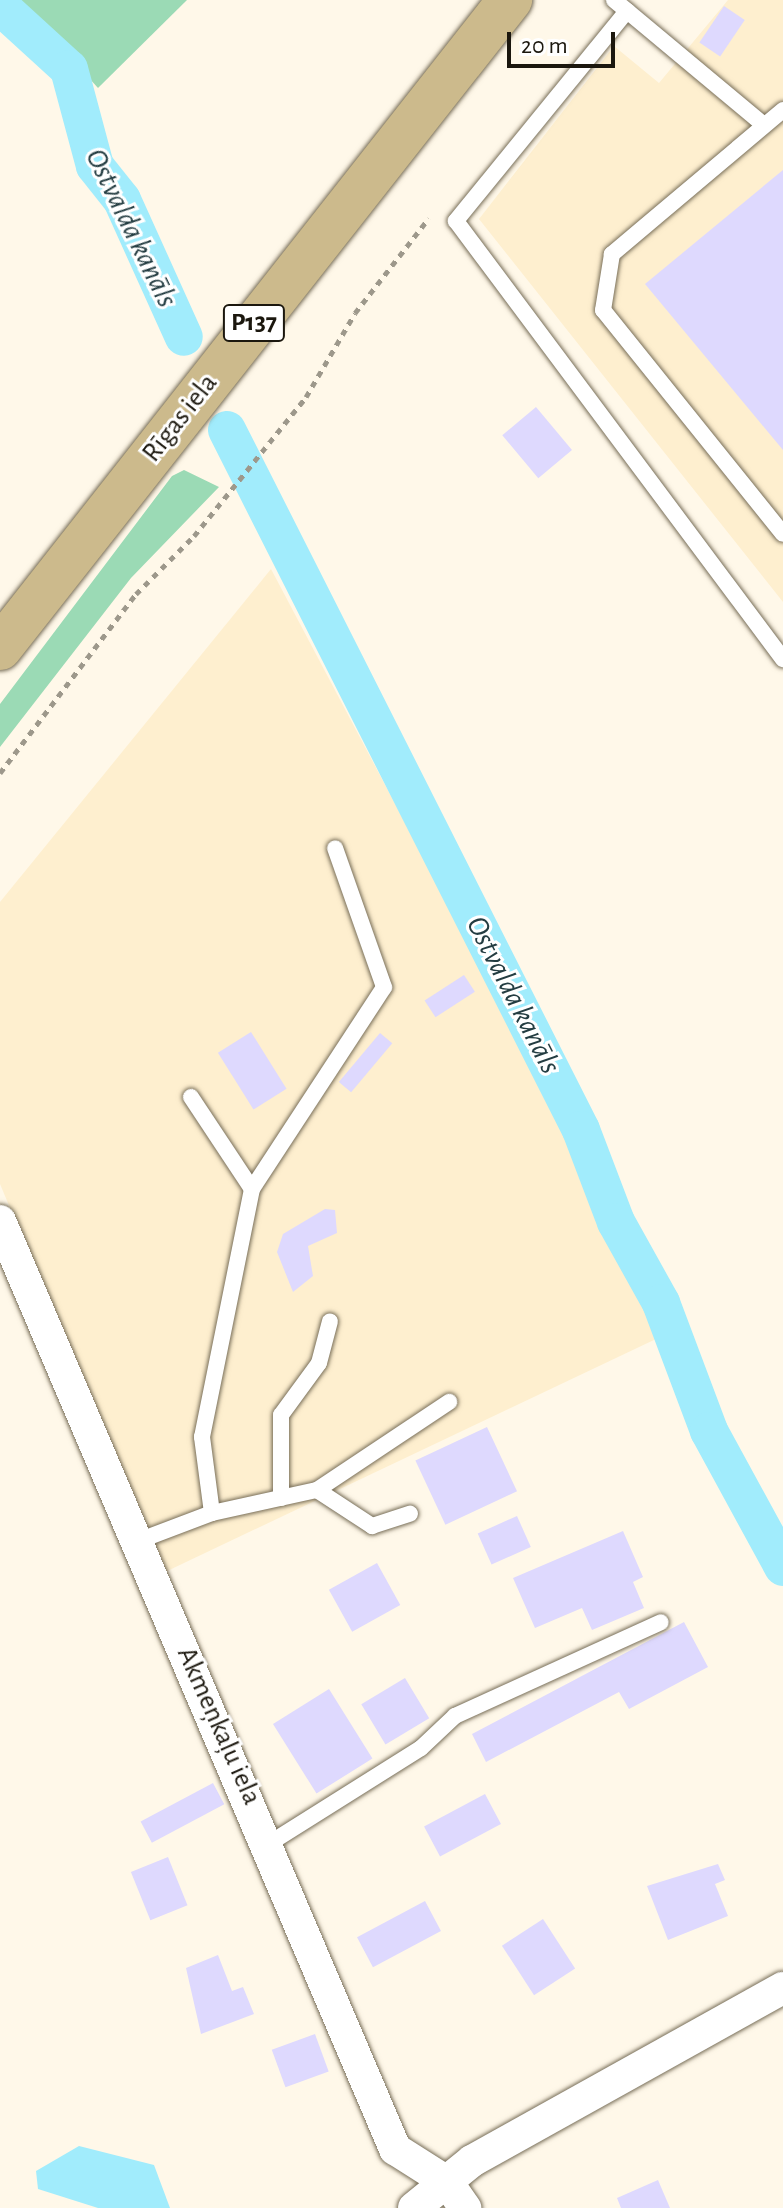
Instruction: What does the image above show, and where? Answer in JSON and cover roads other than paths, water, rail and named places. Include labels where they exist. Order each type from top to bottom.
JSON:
[{"type":"main road","name":"Rīgas iela","points":[[0,648],[510,0]]},
{"type":"street","name":"Akmeņkaļu iela","points":[[0,1221],[270,1843],[395,2149],[447,2182],[465,2208]]},
{"type":"street","points":[[414,2208],[447,2182],[783,1988]]},
{"type":"lane","points":[[763,124],[620,5],[456,221],[783,659]]},
{"type":"lane","points":[[783,110],[612,254],[603,310],[783,534]]},
{"type":"lane","points":[[212,1513],[202,1437],[252,1189],[384,987],[335,848]]},
{"type":"lane","points":[[191,1097],[252,1189]]},
{"type":"lane","points":[[281,1498],[281,1415],[319,1363],[330,1321]]},
{"type":"lane","points":[[138,1541],[212,1513],[317,1490],[449,1402]]},
{"type":"lane","points":[[317,1490],[372,1526],[410,1514]]},
{"type":"lane","points":[[270,1843],[421,1748],[455,1716],[661,1622]]},
{"type":"water","points":[[79,2146],[154,2165],[170,2208],[98,2208],[38,2189],[36,2171]]},
{"type":"waterway","name":"Ostvalda kanāls","points":[[0,6],[69,69],[95,166],[122,200],[184,337]]},
{"type":"waterway","name":"Ostvalda kanāls","points":[[227,430],[581,1130],[616,1222],[661,1303],[709,1431],[783,1567]]}]
